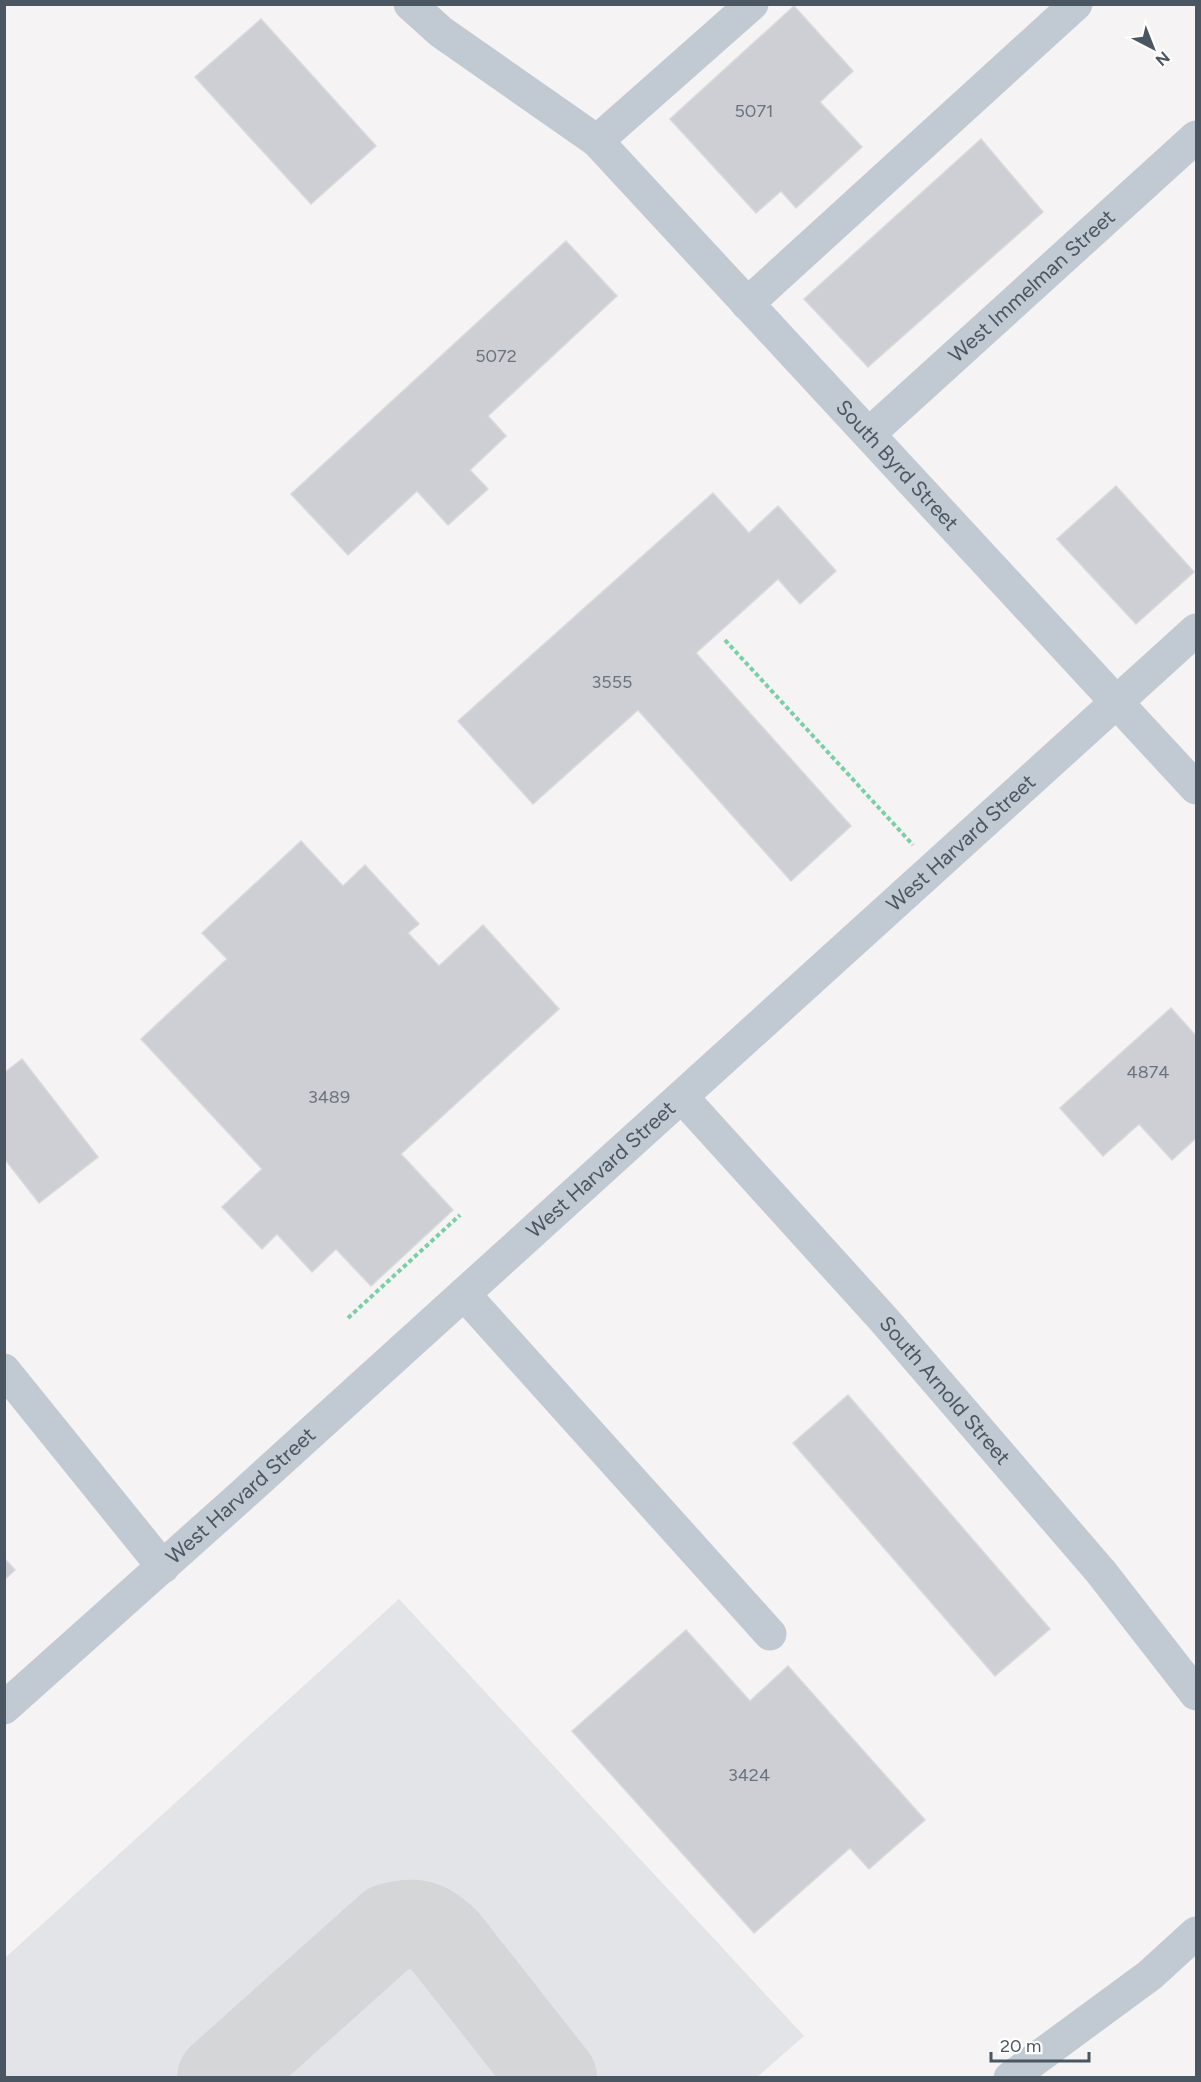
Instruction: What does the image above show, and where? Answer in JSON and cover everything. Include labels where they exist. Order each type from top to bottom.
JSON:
[{"type":"street","name":"South Byrd Street","points":[[410,4],[441,32],[597,141],[1197,788]]},
{"type":"street","points":[[597,141],[752,4]]},
{"type":"street","points":[[747,304],[1076,4]]},
{"type":"street","name":"West Immelman Street","points":[[869,434],[1197,137]]},
{"type":"street","name":"West Harvard Street","points":[[4,1708],[163,1567],[1197,630]]},
{"type":"street","name":"South Arnold Street","points":[[682,1097],[885,1320],[1101,1572],[1197,1694]]},
{"type":"street","points":[[464,1294],[770,1634]]},
{"type":"street","points":[[4,1370],[163,1567]]},
{"type":"street","points":[[1010,2078],[1150,1975],[1197,1933]]},
{"type":"path","points":[[724,640],[920,852]]},
{"type":"path","points":[[348,1318],[460,1215]]},
{"type":"shaded area","points":[[399,1599],[804,2036],[757,2077],[5,2077],[5,1958]]},
{"type":"building","points":[[794,6],[853,71],[820,102],[862,147],[796,208],[781,191],[756,213],[670,119]]},
{"type":"building","points":[[261,19],[376,146],[311,204],[195,77]]},
{"type":"building","points":[[981,139],[1043,212],[868,367],[804,299]]},
{"type":"building","points":[[566,241],[617,296],[488,416],[506,436],[470,470],[488,489],[448,525],[417,491],[348,555],[291,494]]},
{"type":"building","points":[[1116,486],[1194,572],[1136,624],[1057,539]]},
{"type":"building","points":[[713,493],[749,533],[778,506],[836,571],[800,604],[778,579],[696,653],[851,826],[791,881],[638,710],[533,804],[458,721]]},
{"type":"building","points":[[301,841],[343,886],[365,865],[419,924],[408,933],[439,966],[483,925],[559,1009],[401,1154],[453,1210],[371,1286],[336,1249],[312,1272],[277,1234],[262,1249],[222,1207],[262,1169],[141,1039],[227,959],[202,933]]},
{"type":"building","points":[[1171,1008],[1196,1036],[1196,1138],[1172,1160],[1139,1124],[1103,1156],[1060,1108]]},
{"type":"building","points":[[22,1059],[98,1157],[39,1203],[4,1158],[4,1073]]},
{"type":"building","points":[[848,1395],[1050,1629],[995,1676],[793,1443]]},
{"type":"building","points":[[4,1558],[15,1570],[4,1580]]},
{"type":"building","points":[[686,1630],[750,1701],[788,1666],[925,1820],[869,1869],[850,1848],[754,1933],[572,1731]]},
{"type":"taxiway","points":[[221,2078],[390,1927],[406,1924],[426,1927],[445,1941],[553,2078]]}]
